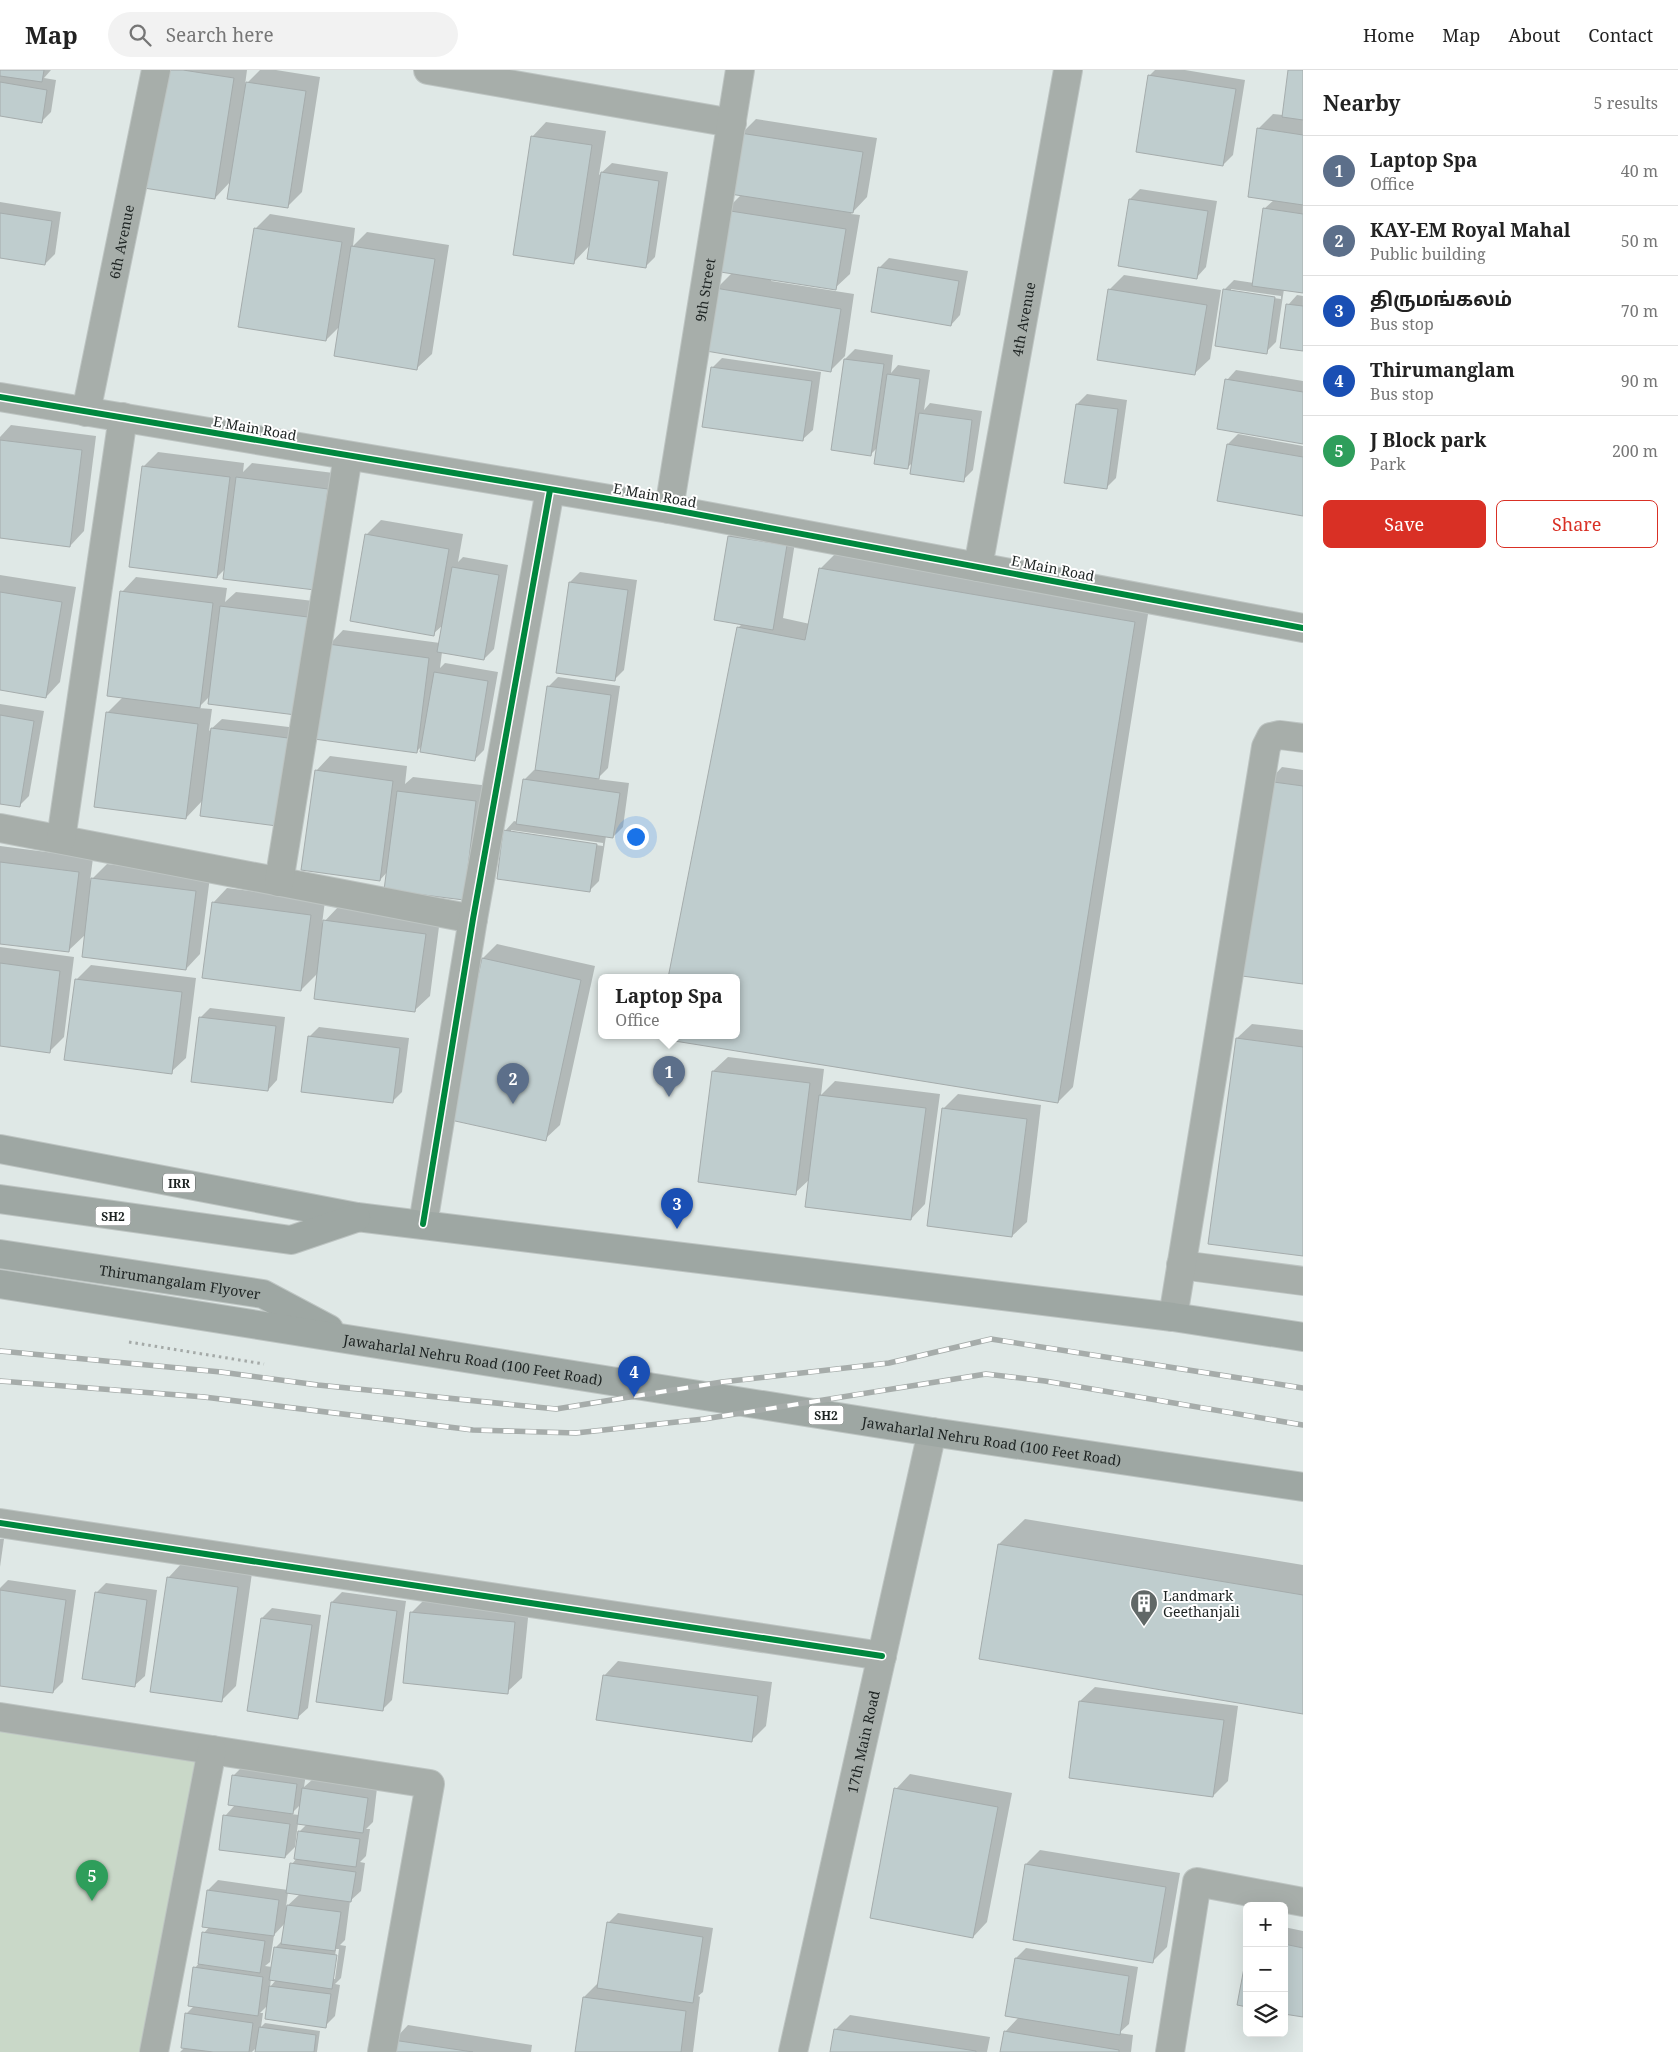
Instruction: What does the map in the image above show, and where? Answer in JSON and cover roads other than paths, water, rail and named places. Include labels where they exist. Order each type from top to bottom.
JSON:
[{"type":"main road","name":"IRR","points":[[0,1149],[357,1217]]},
{"type":"main road","name":"SH2","points":[[0,1199],[227,1233],[291,1240],[357,1217],[1173,1317],[1303,1337]]},
{"type":"main road","name":"Thirumangalam Flyover","points":[[0,1254],[263,1294],[350,1340]]},
{"type":"main road","name":"Jawaharlal Nehru Road (100 Feet Road)","points":[[0,1284],[932,1432],[1303,1487]]},
{"type":"street","name":"6th Avenue","points":[[86,412],[156,70]]},
{"type":"street","name":"9th Street","points":[[670,509],[740,70]]},
{"type":"street","name":"4th Avenue","points":[[978,567],[1068,70]]},
{"type":"street","points":[[436,71],[732,123]]},
{"type":"street","name":"E Main Road","points":[[0,397],[670,509],[1303,628]]},
{"type":"street","points":[[61,839],[123,418]]},
{"type":"street","points":[[279,882],[348,456]]},
{"type":"street","points":[[423,1224],[473,919],[550,490]]},
{"type":"street","points":[[1173,1317],[1266,747],[1271,737],[1280,735],[1303,738]]},
{"type":"street","points":[[0,828],[473,919]]},
{"type":"street","points":[[1181,1265],[1303,1281]]},
{"type":"street","name":"17th Main Road","points":[[793,2052],[932,1432]]},
{"type":"street","points":[[0,1523],[882,1656]]},
{"type":"street","points":[[0,1718],[430,1784],[382,2052]]},
{"type":"street","points":[[154,2052],[212,1750]]},
{"type":"street","points":[[1170,2052],[1198,1882],[1303,1902]]},
{"type":"railway","points":[[0,1351],[221,1372],[318,1385],[556,1409],[722,1382],[889,1363],[991,1339],[1303,1388]]},
{"type":"railway","points":[[0,1381],[204,1397],[473,1430],[576,1433],[704,1419],[986,1374],[1045,1381],[1303,1425]]},
{"type":"place","name":"Laptop Spa","points":[[669,1097]]},
{"type":"place","name":"KAY-EM Royal Mahal","points":[[513,1104]]},
{"type":"place","name":"திருமங்கலம்","points":[[677,1229]]},
{"type":"place","name":"Thirumanglam","points":[[634,1397]]},
{"type":"place","name":"Landmark Geethanjali","points":[[1144,1627]]},
{"type":"place","name":"J Block park","points":[[92,1901]]}]
